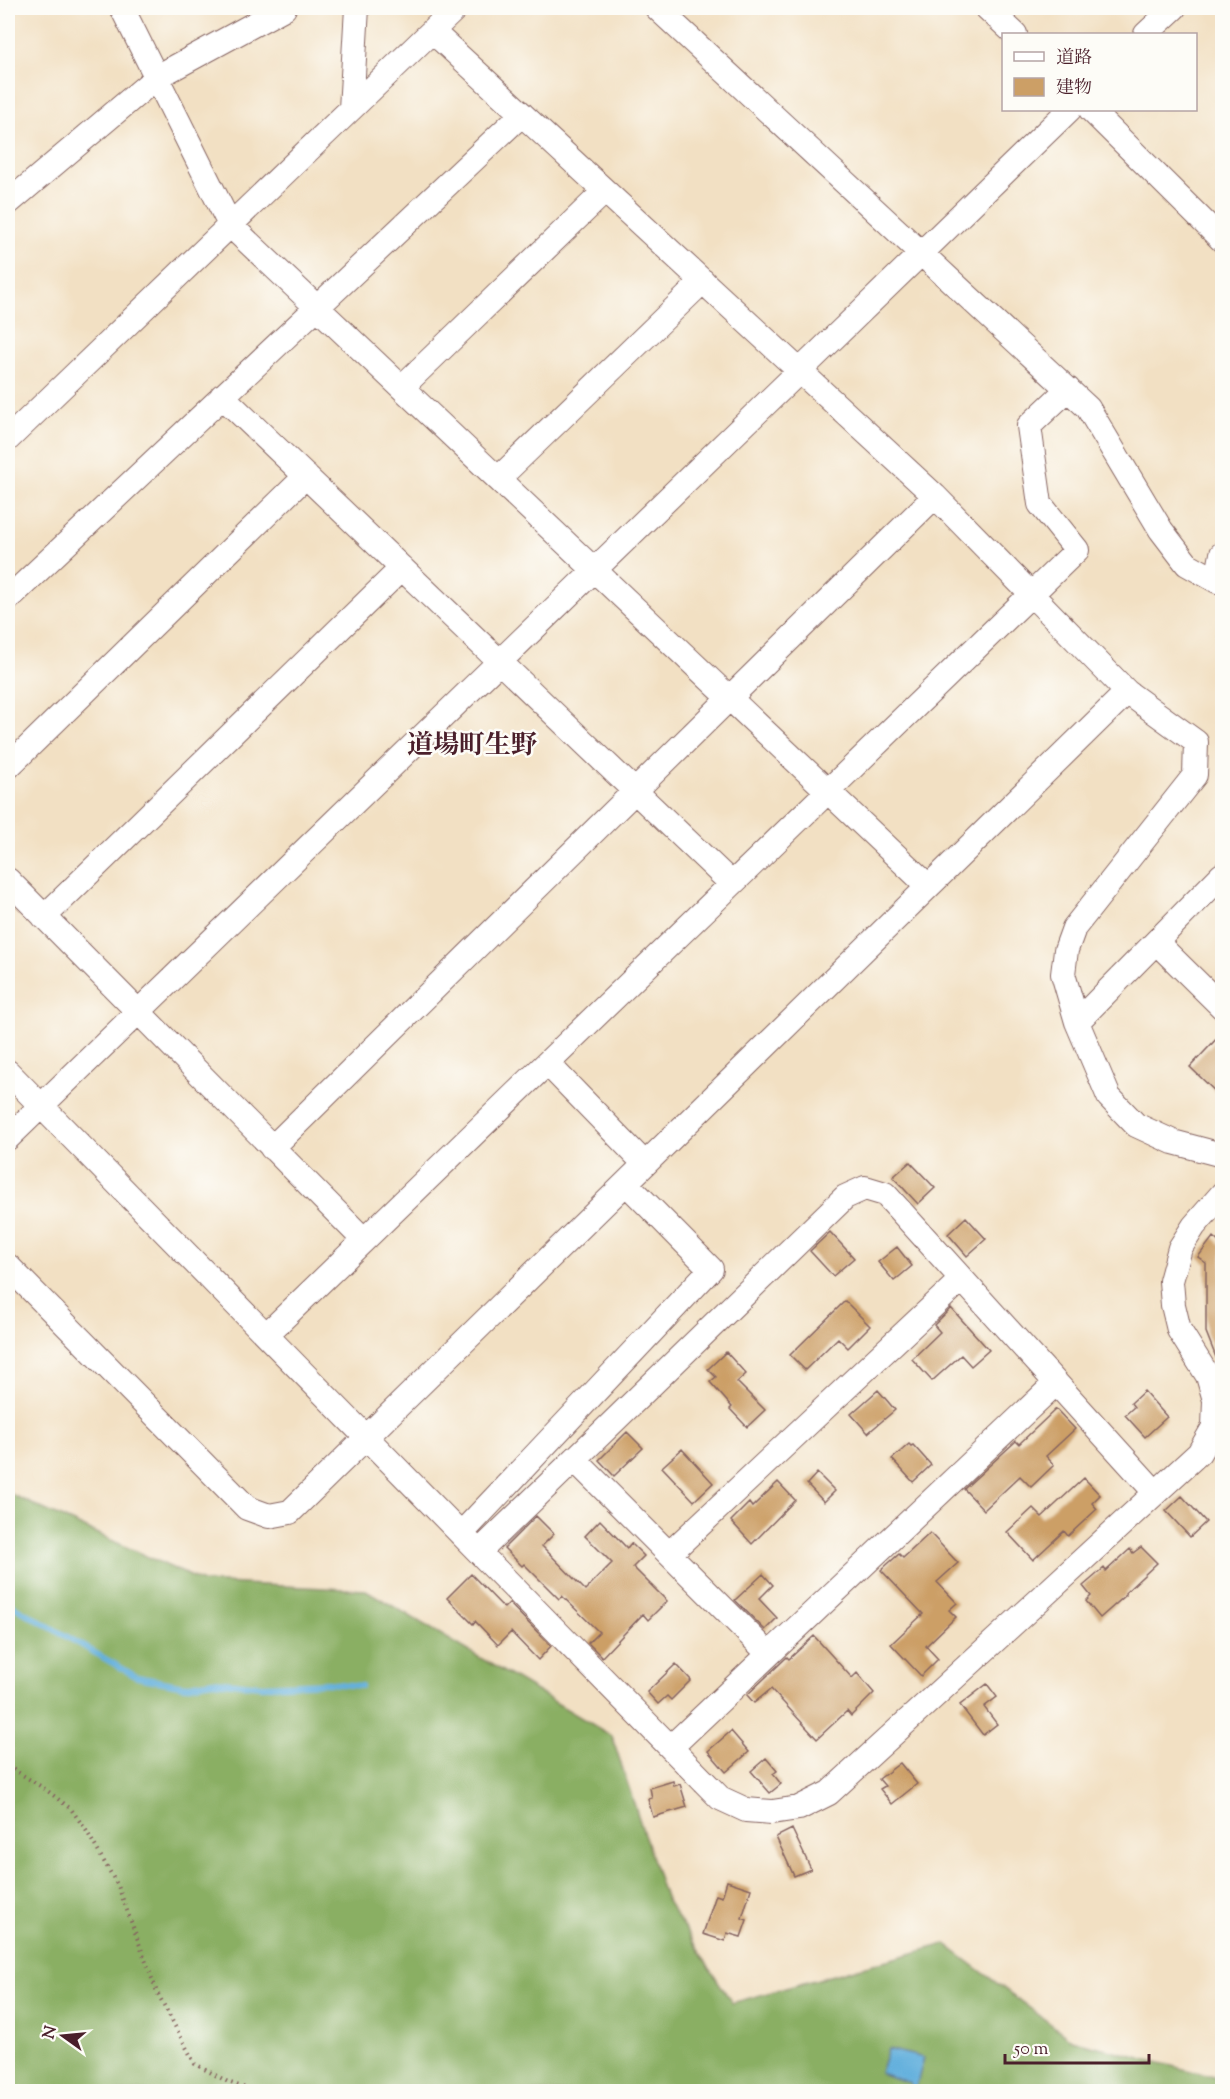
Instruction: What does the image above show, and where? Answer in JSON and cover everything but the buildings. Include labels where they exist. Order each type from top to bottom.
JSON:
[{"type":"street","points":[[122,8],[230,225],[928,886]]},
{"type":"street","points":[[8,203],[157,77],[284,8]]},
{"type":"street","points":[[351,109],[357,8]]},
{"type":"street","points":[[8,439],[456,8]]},
{"type":"street","points":[[657,8],[1088,408],[1161,530],[1187,564],[1220,582],[1222,554]]},
{"type":"street","points":[[987,8],[1014,33]]},
{"type":"street","points":[[1147,33],[1174,8]]},
{"type":"street","points":[[432,31],[935,496],[1127,692],[1197,742],[1195,775],[1074,928],[1066,950],[1063,974],[1077,1022],[1109,1098],[1136,1125],[1173,1142],[1222,1155]]},
{"type":"street","points":[[8,1138],[1068,111]]},
{"type":"street","points":[[1092,111],[1222,240]]},
{"type":"street","points":[[8,597],[522,114]]},
{"type":"street","points":[[402,387],[605,191]]},
{"type":"street","points":[[498,478],[703,281]]},
{"type":"street","points":[[266,1335],[1077,550],[1040,504],[1029,426],[1068,389]]},
{"type":"street","points":[[222,396],[732,884]]},
{"type":"street","points":[[8,767],[306,476]]},
{"type":"street","points":[[272,1148],[935,496]]},
{"type":"street","points":[[44,917],[402,568]]},
{"type":"street","points":[[8,1266],[247,1508],[269,1516],[290,1512],[1127,692]]},
{"type":"street","points":[[1077,1022],[1222,875]]},
{"type":"street","points":[[8,880],[364,1240]]},
{"type":"street","points":[[1156,942],[1222,1007]]},
{"type":"street","points":[[547,1063],[645,1164]]},
{"type":"street","points":[[8,1072],[720,1798],[746,1810],[772,1812],[799,1808],[829,1793],[1199,1453],[1214,1427],[1215,1400],[1208,1376],[1179,1330],[1173,1305],[1171,1281],[1180,1248],[1194,1226],[1222,1194]]},
{"type":"street","points":[[461,1534],[711,1269],[626,1183]]},
{"type":"street","points":[[479,1552],[845,1197],[865,1188],[885,1194],[1155,1492]]},
{"type":"street","points":[[669,1554],[962,1280]]},
{"type":"street","points":[[671,1747],[1056,1383]]},
{"type":"street","points":[[575,1460],[769,1654]]},
{"type":"path","points":[[8,1766],[45,1789],[71,1809],[86,1830],[118,1886],[157,1992],[195,2064],[228,2082],[257,2091]]},
{"type":"green space","points":[[8,1493],[203,1582],[366,1590],[612,1736],[665,1898],[732,2003],[945,1944],[1072,2040],[1222,2079],[1222,2092],[8,2092]]},
{"type":"water","points":[[888,2049],[924,2058],[915,2091],[910,2083],[880,2073]]},
{"type":"waterway","points":[[8,1603],[137,1677],[184,1686],[213,1681],[262,1686],[328,1683],[361,1686]]},
{"type":"district","name":"道場町生野","points":[[472,744]]}]
